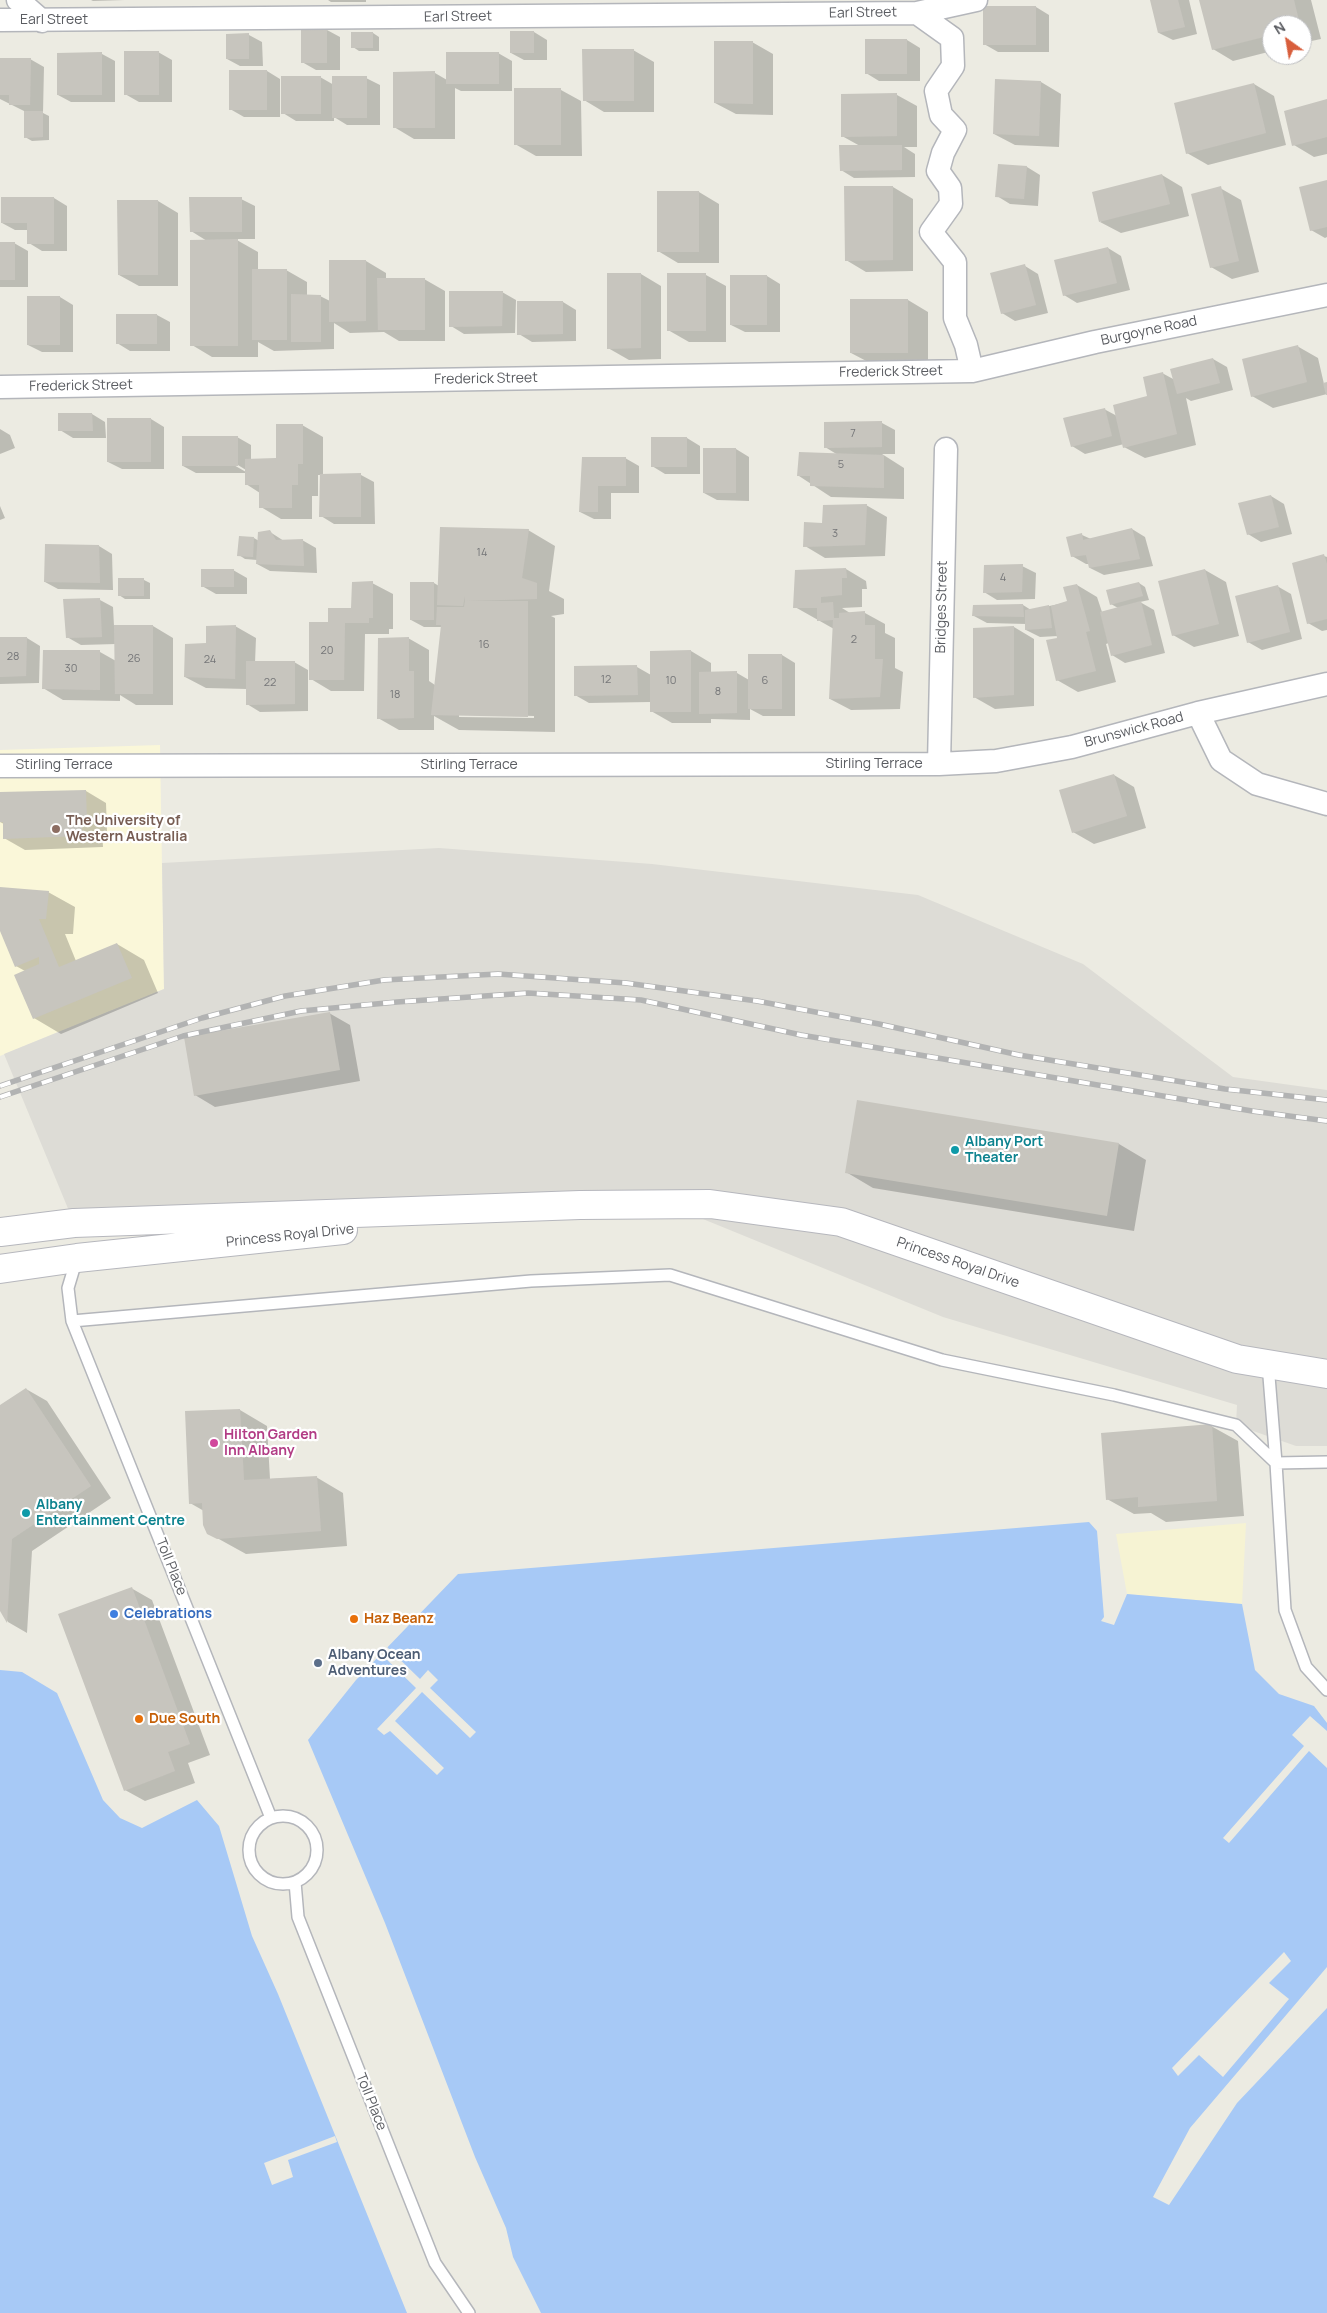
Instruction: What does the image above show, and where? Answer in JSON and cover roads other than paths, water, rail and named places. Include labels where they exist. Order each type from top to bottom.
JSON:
[{"type":"main road","name":"Princess Royal Drive","points":[[0,1232],[74,1223],[580,1205],[710,1204],[841,1222],[1237,1359],[1327,1374]]},
{"type":"main road","name":"Princess Royal Drive","points":[[0,1269],[77,1258],[580,1205]]},
{"type":"main road","points":[[74,1223],[77,1258]]},
{"type":"street","points":[[18,0],[42,21]]},
{"type":"street","name":"Earl Street","points":[[0,20],[42,21],[305,9],[917,13],[976,0]]},
{"type":"street","points":[[917,13],[952,38],[953,66],[936,91],[941,115],[955,130],[943,153],[938,171],[950,188],[952,204],[931,232],[955,262],[955,318],[966,345],[972,371]]},
{"type":"street","name":"Burgoyne Road","points":[[972,371],[1095,342],[1327,295]]},
{"type":"street","name":"Frederick Street","points":[[0,387],[972,371]]},
{"type":"street","name":"Bridges Street","points":[[939,764],[946,449]]},
{"type":"street","name":"Brunswick Road","points":[[939,764],[996,761],[1072,747],[1198,713],[1327,684]]},
{"type":"street","points":[[1198,713],[1221,760],[1257,784],[1327,804]]},
{"type":"street","name":"Stirling Terrace","points":[[0,766],[939,764]]},
{"type":"lane","name":"Toll Place","points":[[77,1258],[68,1288],[72,1321],[271,1818]]},
{"type":"lane","points":[[72,1321],[532,1281],[670,1275],[942,1360],[1114,1395],[1236,1425],[1276,1462],[1327,1462]]},
{"type":"lane","points":[[1268,1364],[1286,1610],[1306,1667],[1327,1690]]},
{"type":"lane","points":[[282,1816],[294,1817],[305,1823],[313,1832],[317,1844],[317,1855],[309,1871],[294,1882],[284,1884],[269,1880],[256,1871],[251,1862],[250,1846],[254,1831],[271,1818],[282,1816]]},
{"type":"lane","name":"Toll Place","points":[[294,1882],[298,1917],[435,2263],[468,2313]]},
{"type":"water","points":[[1089,1522],[1097,1531],[1104,1617],[1101,1621],[1114,1625],[1127,1594],[1242,1604],[1255,1670],[1279,1694],[1314,1706],[1327,1723],[1327,1967],[1190,2128],[1153,2197],[1169,2205],[1237,2103],[1327,2008],[1327,2313],[541,2313],[513,2257],[506,2228],[475,2157],[385,1923],[308,1740],[356,1680],[458,1574]]},
{"type":"water","points":[[0,1670],[22,1672],[57,1693],[103,1800],[120,1818],[142,1828],[197,1800],[219,1826],[252,1936],[278,1994],[407,2313],[0,2313]]},
{"type":"railway","points":[[0,1086],[202,1018],[285,996],[384,980],[498,974],[626,983],[757,1001],[879,1024],[1019,1055],[1225,1089],[1327,1100]]},
{"type":"railway","points":[[0,1097],[183,1036],[301,1011],[528,993],[641,1000],[801,1035],[1252,1111],[1327,1121]]},
{"type":"place","name":"The University of Western Australia","points":[[56,829]]},
{"type":"place","name":"Albany Port Theater","points":[[955,1150]]},
{"type":"place","name":"Hilton Garden Inn Albany","points":[[214,1443]]},
{"type":"place","name":"Albany Entertainment Centre","points":[[26,1513]]},
{"type":"place","name":"Celebrations","points":[[114,1614]]},
{"type":"place","name":"Haz Beanz","points":[[354,1619]]},
{"type":"place","name":"Albany Ocean Adventures","points":[[318,1663]]},
{"type":"place","name":"Due South","points":[[139,1719]]}]
